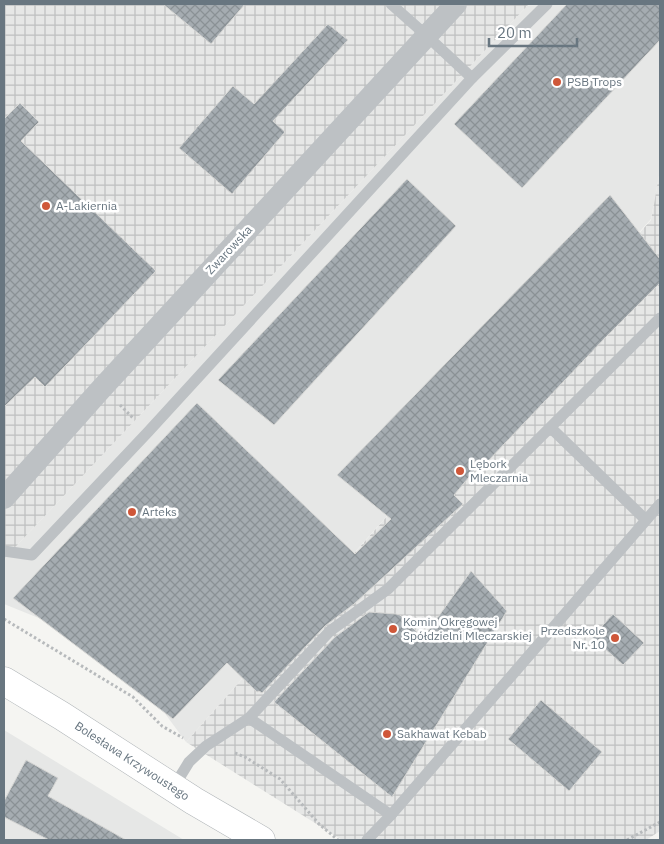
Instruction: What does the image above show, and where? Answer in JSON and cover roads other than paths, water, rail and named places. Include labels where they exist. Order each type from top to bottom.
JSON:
[{"type":"main road","name":"Bolesława Krzywoustego","points":[[4,681],[173,788],[261,840]]},
{"type":"street","name":"Zwarowska","points":[[4,498],[102,388],[456,4]]},
{"type":"lane","points":[[391,4],[472,78]]},
{"type":"lane","points":[[4,551],[32,556],[472,78],[547,4]]},
{"type":"lane","points":[[173,788],[189,762],[206,746],[249,718],[330,631],[388,589],[660,318]]},
{"type":"lane","points":[[550,428],[646,520]]},
{"type":"lane","points":[[368,840],[660,504]]},
{"type":"lane","points":[[249,718],[391,815]]},
{"type":"place","name":"PSB Trops","points":[[557,82]]},
{"type":"place","name":"A-Lakiernia","points":[[46,206]]},
{"type":"place","name":"Lębork Mleczarnia","points":[[460,471]]},
{"type":"place","name":"Arteks","points":[[132,512]]},
{"type":"place","name":"Komin Okręgowej Spółdzielni Mleczarskiej","points":[[393,629]]},
{"type":"place","name":"Przedszkole Nr. 10","points":[[615,638]]},
{"type":"place","name":"Sakhawat Kebab","points":[[387,734]]}]
